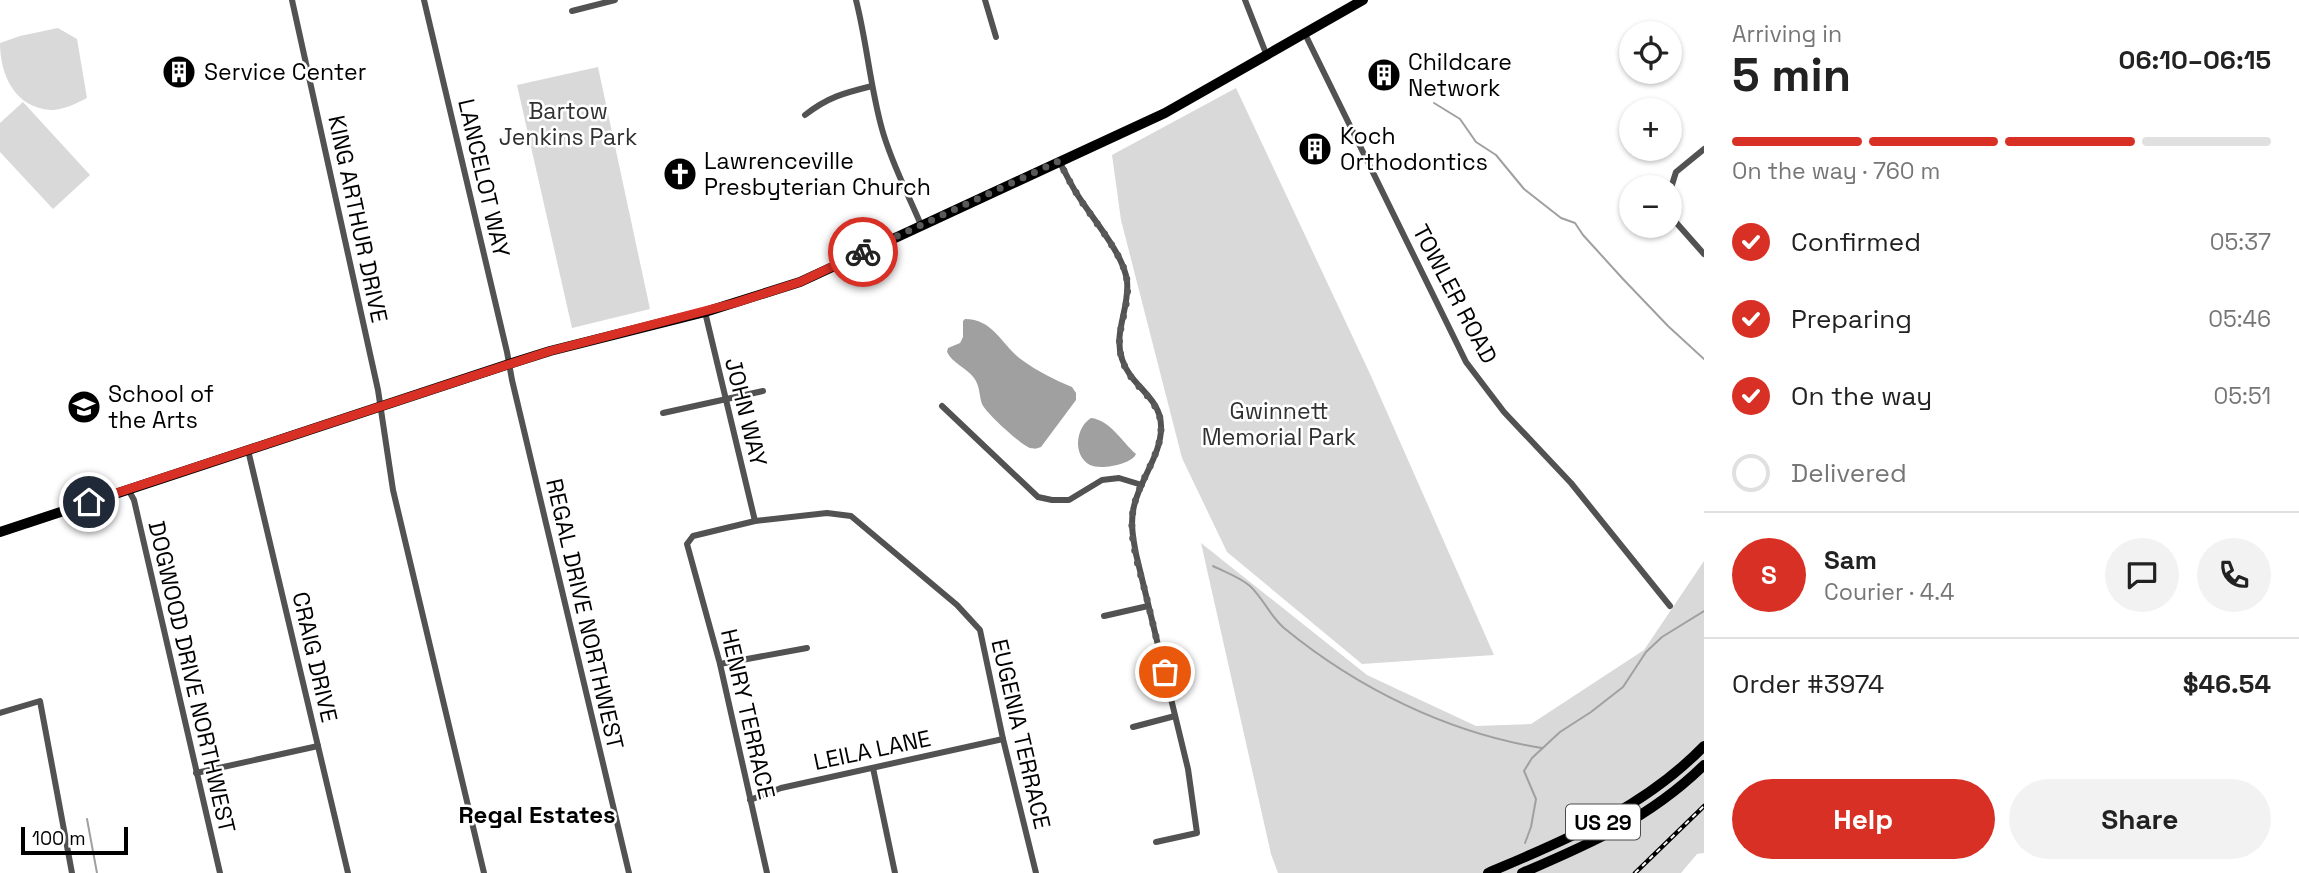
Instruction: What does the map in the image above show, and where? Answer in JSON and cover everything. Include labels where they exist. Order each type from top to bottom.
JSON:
[{"type":"main road","points":[[0,532],[550,351],[705,312],[800,282],[1165,113],[1363,0]]},
{"type":"main road","name":"US 29","points":[[1488,873],[1606,820],[1671,776],[1704,746]]},
{"type":"main road","name":"US 29","points":[[1522,873],[1608,834],[1650,809],[1704,765]]},
{"type":"street","name":"KING ARTHUR DRIVE","points":[[292,0],[380,405]]},
{"type":"street","name":"LANCELOT WAY","points":[[424,0],[509,364]]},
{"type":"street","points":[[572,12],[615,0]]},
{"type":"street","points":[[856,0],[883,133],[921,225]]},
{"type":"street","points":[[985,0],[996,37]]},
{"type":"street","points":[[1245,0],[1267,56]]},
{"type":"street","name":"TOWLER ROAD","points":[[1305,34],[1466,362],[1504,412],[1571,483],[1670,606]]},
{"type":"street","points":[[806,116],[823,102],[840,94],[872,86]]},
{"type":"street","points":[[1675,175],[1704,149]]},
{"type":"street","points":[[1059,161],[1076,194],[1122,262],[1127,280],[1127,299],[1119,332],[1121,359],[1132,380],[1157,405],[1161,423],[1161,436],[1134,506],[1132,528],[1188,769],[1197,833],[1156,842]]},
{"type":"street","points":[[1682,229],[1704,254]]},
{"type":"street","name":"JOHN WAY","points":[[705,312],[755,520]]},
{"type":"street","name":"REGAL DRIVE NORTHWEST","points":[[509,364],[629,873]]},
{"type":"street","points":[[663,414],[763,391]]},
{"type":"street","points":[[380,405],[393,490],[484,873]]},
{"type":"street","points":[[942,406],[1038,497],[1069,500],[1102,480],[1119,478],[1142,485]]},
{"type":"street","name":"CRAIG DRIVE","points":[[248,450],[348,873]]},
{"type":"street","name":"DOGWOOD DRIVE NORTHWEST","points":[[128,489],[134,502],[220,873]]},
{"type":"street","name":"EUGENIA TERRACE","points":[[692,564],[687,544],[693,536],[755,520],[827,513],[851,516],[957,605],[980,630],[1036,873]]},
{"type":"street","name":"HENRY TERRACE","points":[[692,564],[720,664],[767,873]]},
{"type":"street","points":[[1104,616],[1148,606]]},
{"type":"street","points":[[720,664],[807,648]]},
{"type":"street","points":[[0,713],[40,701],[72,873]]},
{"type":"street","points":[[1133,727],[1175,716]]},
{"type":"street","name":"LEILA LANE","points":[[750,800],[780,788],[1003,739]]},
{"type":"street","points":[[196,773],[318,746]]},
{"type":"street","points":[[873,768],[895,873]]},
{"type":"green space","points":[[58,28],[77,39],[87,98],[65,108],[38,108],[28,103],[12,88],[3,67],[0,43]]},
{"type":"green space","name":"Bartow Jenkins Park","points":[[598,67],[650,309],[572,328],[517,85]]},
{"type":"green space","name":"Gwinnett Memorial Park","points":[[1236,88],[1371,376],[1494,655],[1362,664],[1227,552],[1182,458],[1121,220],[1112,155]]},
{"type":"green space","points":[[23,102],[90,175],[53,209],[0,152],[0,123]]},
{"type":"green space","points":[[1201,543],[1367,675],[1476,726],[1531,724],[1644,650],[1704,561],[1704,853],[1697,854],[1681,873],[1278,873],[1271,854]]},
{"type":"shaded area","points":[[965,319],[975,320],[991,328],[1022,360],[1072,387],[1076,393],[1076,400],[1041,447],[1035,449],[1026,446],[997,421],[982,404],[974,378],[947,352],[948,348],[960,343]]},
{"type":"shaded area","points":[[1091,418],[1104,423],[1115,432],[1136,454],[1133,458],[1108,467],[1090,465],[1084,460],[1078,448],[1079,434]]},
{"type":"waterway","points":[[1434,103],[1460,119],[1476,142],[1496,155],[1524,189],[1561,218],[1575,223],[1623,279],[1704,359]]},
{"type":"waterway","points":[[1213,566],[1246,583],[1284,628],[1312,650],[1373,688],[1438,719],[1507,741],[1542,748]]},
{"type":"waterway","points":[[1525,843],[1536,799],[1524,771],[1532,758],[1560,732],[1623,687],[1646,652],[1662,637],[1704,611]]},
{"type":"waterway","points":[[87,819],[97,873]]},
{"type":"railway","points":[[1635,873],[1704,806]]},
{"type":"way so far","points":[[863,252],[1059,161],[1076,194],[1122,262],[1127,280],[1127,299],[1119,332],[1121,359],[1132,380],[1157,405],[1161,423],[1161,436],[1134,506],[1132,528],[1165,672]]},
{"type":"place","name":"Service Center","points":[[179,72]]},
{"type":"place","name":"Childcare Network","points":[[1384,75]]},
{"type":"place","name":"Koch Orthodontics","points":[[1315,149]]},
{"type":"place","name":"Lawrenceville Presbyterian Church","points":[[680,174]]},
{"type":"place","name":"School of the Arts","points":[[84,407]]},
{"type":"district","name":"Regal Estates","points":[[537,814]]},
{"type":"route","points":[[89,502],[550,351],[735,303],[800,282],[863,252]]}]
